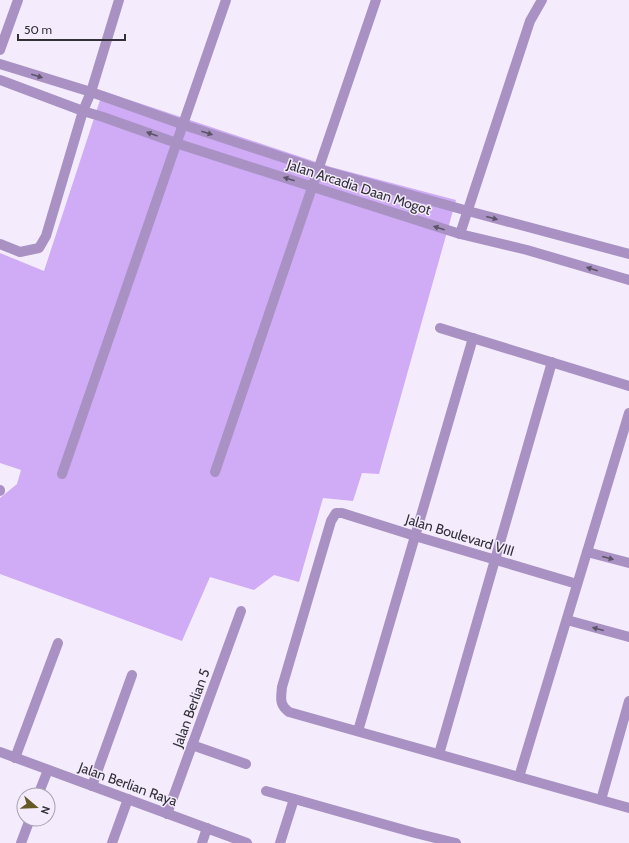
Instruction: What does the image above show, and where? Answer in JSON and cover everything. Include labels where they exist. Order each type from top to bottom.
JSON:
[{"type":"street","points":[[0,50],[18,0]]},
{"type":"street","points":[[0,244],[20,252],[39,248],[46,236],[83,111],[91,92],[119,0]]},
{"type":"street","points":[[62,474],[226,0]]},
{"type":"street","points":[[215,472],[376,0]]},
{"type":"street","points":[[460,234],[530,21],[542,0]]},
{"type":"street","name":"Jalan Arcadia Daan Mogot","points":[[0,64],[91,92],[183,125],[318,169],[629,254]]},
{"type":"street","name":"Jalan Arcadia Daan Mogot","points":[[0,80],[83,111],[176,143],[460,234],[527,250],[629,280]]},
{"type":"street","points":[[440,328],[629,386]]},
{"type":"street","points":[[473,338],[358,731],[629,808]]},
{"type":"street","points":[[439,754],[552,362]]},
{"type":"street","points":[[519,777],[629,413]]},
{"type":"street","name":"Jalan Boulevard VIII","points":[[358,731],[289,712],[284,708],[281,700],[282,688],[331,521],[336,513],[342,513],[577,584]]},
{"type":"street","points":[[587,552],[629,563]]},
{"type":"street","name":"Jalan Berlian 5","points":[[167,814],[241,611]]},
{"type":"street","points":[[567,620],[629,637]]},
{"type":"street","points":[[15,758],[58,644]]},
{"type":"street","points":[[92,786],[132,676]]},
{"type":"street","points":[[601,800],[629,701]]},
{"type":"street","points":[[192,745],[246,764]]},
{"type":"street","name":"Jalan Berlian Raya","points":[[0,752],[246,843]]},
{"type":"street","points":[[41,787],[48,770]]},
{"type":"street","points":[[266,791],[456,843]]},
{"type":"street","points":[[112,843],[128,799]]},
{"type":"street","points":[[280,843],[294,799]]},
{"type":"street","points":[[21,843],[27,827]]},
{"type":"street","points":[[202,843],[207,828]]},
{"type":"street","points":[[412,843],[415,833]]},
{"type":"shaded area","points":[[103,91],[331,167],[456,200],[379,474],[362,473],[353,501],[323,498],[299,582],[274,575],[254,590],[210,577],[182,641],[0,574],[0,498],[17,484],[21,470],[0,463],[0,253],[44,271]]}]
